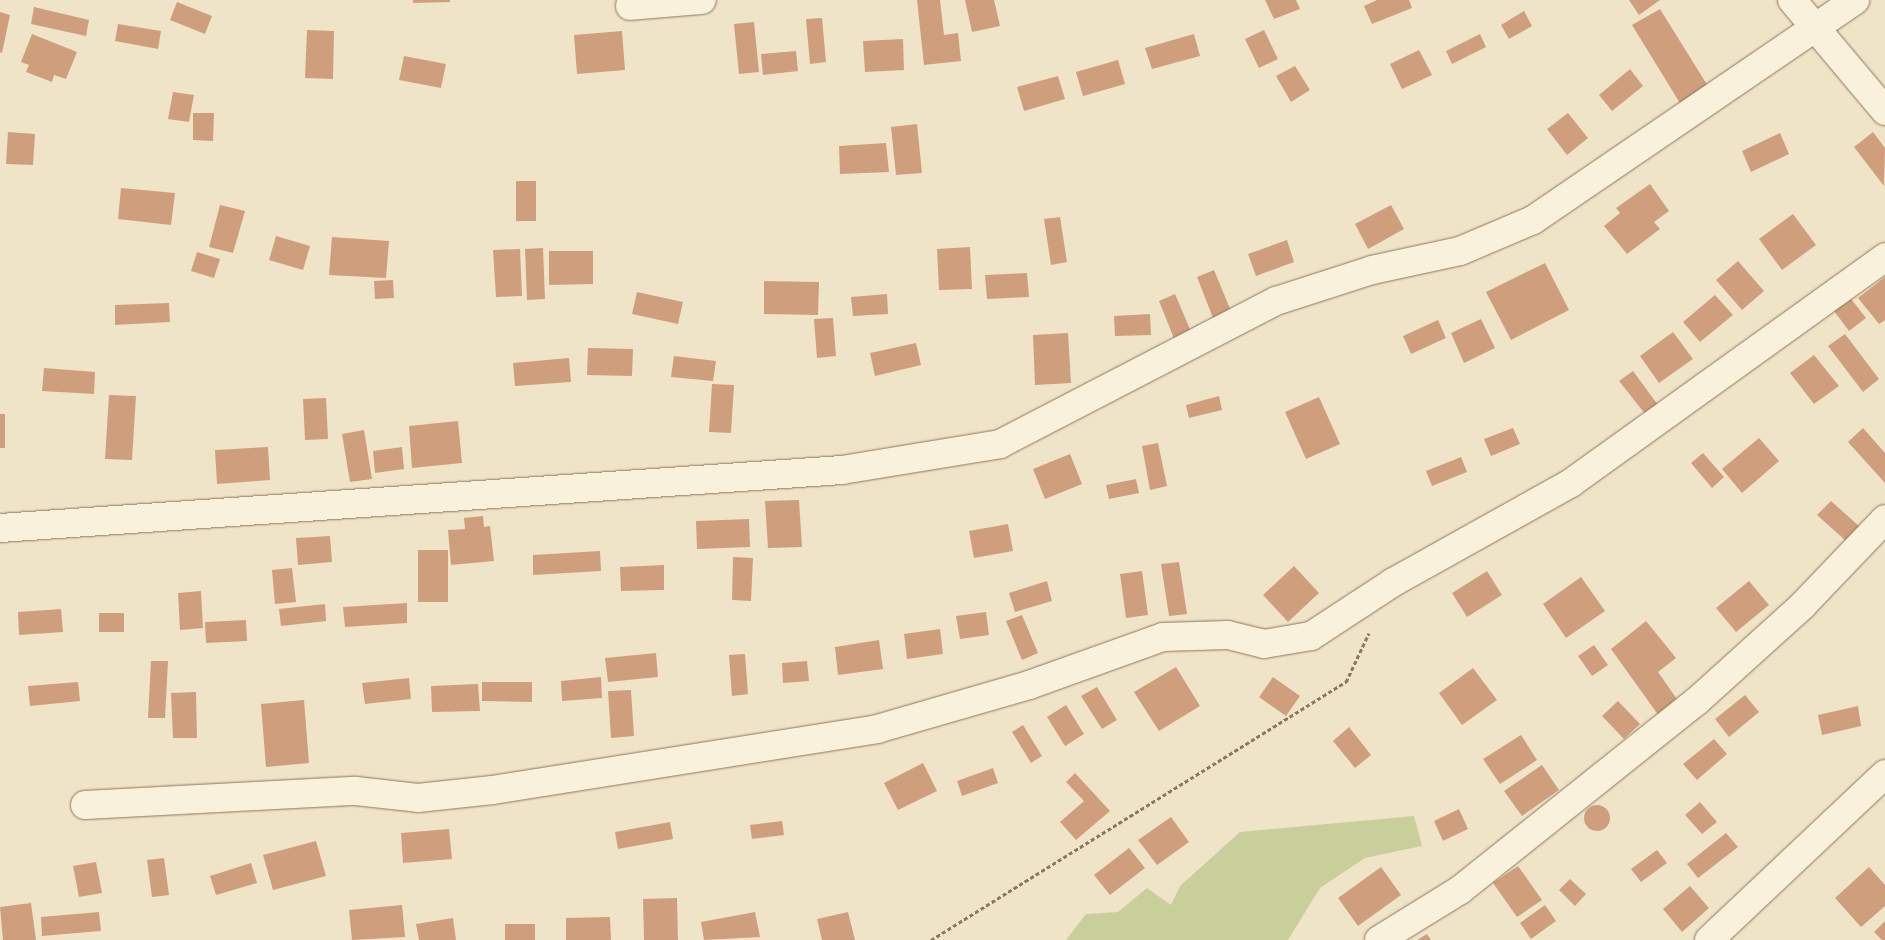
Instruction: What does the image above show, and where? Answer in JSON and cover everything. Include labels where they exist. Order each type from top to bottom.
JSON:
[{"type":"street","points":[[630,6],[702,0]]},
{"type":"street","points":[[1792,0],[1813,29],[1885,111]]},
{"type":"street","points":[[0,528],[842,470],[1000,444],[1276,301],[1372,270],[1460,251],[1533,220],[1855,0]]},
{"type":"street","points":[[85,805],[356,791],[418,798],[483,791],[877,729],[1038,682],[1164,637],[1228,635],[1264,644],[1311,636],[1392,583],[1600,464],[1885,257]]},
{"type":"street","points":[[1379,940],[1460,890],[1697,701],[1802,606],[1885,519]]},
{"type":"street","points":[[1709,940],[1885,774]]},
{"type":"path","points":[[931,940],[1346,682],[1371,628]]},
{"type":"green space","points":[[1414,816],[1422,846],[1365,858],[1320,888],[1288,940],[1066,940],[1086,914],[1118,912],[1147,888],[1171,905],[1180,886],[1240,832]]},
{"type":"building","points":[[413,0],[450,0],[450,2],[413,3]]},
{"type":"building","points":[[917,0],[940,0],[944,35],[958,33],[961,61],[924,65]]},
{"type":"building","points":[[965,0],[994,0],[1000,26],[972,32]]},
{"type":"building","points":[[1265,0],[1296,0],[1300,9],[1274,19]]},
{"type":"building","points":[[1377,0],[1409,0],[1412,8],[1372,24],[1364,6]]},
{"type":"building","points":[[1629,0],[1660,0],[1639,15]]},
{"type":"building","points":[[177,2],[212,16],[205,34],[170,20]]},
{"type":"building","points":[[34,7],[89,20],[86,36],[31,24]]},
{"type":"building","points":[[1660,9],[1711,91],[1683,108],[1632,25]]},
{"type":"building","points":[[1524,11],[1532,26],[1509,39],[1501,25]]},
{"type":"building","points":[[0,12],[10,15],[2,53],[0,52]]},
{"type":"building","points":[[822,18],[826,62],[810,64],[806,19]]},
{"type":"building","points":[[754,22],[759,72],[739,74],[734,24]]},
{"type":"building","points":[[118,24],[161,31],[158,49],[115,41]]},
{"type":"building","points":[[307,30],[334,31],[333,79],[305,78]]},
{"type":"building","points":[[1264,30],[1278,59],[1259,68],[1245,39]]},
{"type":"building","points":[[622,31],[625,70],[577,74],[574,35]]},
{"type":"building","points":[[32,34],[77,52],[66,79],[54,75],[52,82],[26,72],[29,65],[21,62]]},
{"type":"building","points":[[1194,34],[1200,56],[1152,69],[1145,48]]},
{"type":"building","points":[[1480,34],[1486,47],[1452,64],[1446,51]]},
{"type":"building","points":[[903,39],[904,70],[865,72],[863,41]]},
{"type":"building","points":[[1419,50],[1432,75],[1402,89],[1390,64]]},
{"type":"building","points":[[796,51],[798,71],[763,75],[761,54]]},
{"type":"building","points":[[404,56],[446,64],[441,88],[399,80]]},
{"type":"building","points":[[1118,60],[1125,84],[1083,96],[1076,72]]},
{"type":"building","points":[[1295,66],[1310,90],[1291,102],[1276,76]]},
{"type":"building","points":[[1630,69],[1643,86],[1612,111],[1599,95]]},
{"type":"building","points":[[1058,76],[1065,99],[1024,111],[1017,87]]},
{"type":"building","points":[[173,92],[194,95],[189,122],[168,119]]},
{"type":"building","points":[[193,113],[214,113],[213,141],[193,140]]},
{"type":"building","points":[[1568,113],[1588,138],[1567,155],[1547,129]]},
{"type":"building","points":[[917,124],[922,173],[896,175],[891,127]]},
{"type":"building","points":[[8,132],[35,134],[33,165],[6,164]]},
{"type":"building","points":[[1873,132],[1885,148],[1884,186],[1854,147]]},
{"type":"building","points":[[1780,133],[1789,154],[1751,172],[1742,151]]},
{"type":"building","points":[[886,143],[889,172],[840,174],[839,146]]},
{"type":"building","points":[[516,181],[536,181],[536,221],[516,221]]},
{"type":"building","points":[[1650,184],[1669,211],[1654,222],[1660,229],[1627,254],[1604,226],[1620,213],[1616,208]]},
{"type":"building","points":[[121,188],[175,193],[171,225],[118,219]]},
{"type":"building","points":[[220,205],[245,211],[233,253],[209,247]]},
{"type":"building","points":[[1391,205],[1404,229],[1368,249],[1355,224]]},
{"type":"building","points":[[1793,214],[1816,245],[1782,270],[1759,239]]},
{"type":"building","points":[[1060,217],[1067,262],[1051,265],[1044,219]]},
{"type":"building","points":[[276,236],[310,246],[303,270],[269,260]]},
{"type":"building","points":[[332,237],[389,241],[386,278],[329,275]]},
{"type":"building","points":[[1287,240],[1294,262],[1256,276],[1248,254]]},
{"type":"building","points":[[970,247],[972,289],[939,290],[937,249]]},
{"type":"building","points":[[543,248],[545,299],[527,300],[525,249]]},
{"type":"building","points":[[520,249],[522,296],[496,297],[493,250]]},
{"type":"building","points":[[549,251],[593,251],[593,284],[549,285]]},
{"type":"building","points":[[197,252],[220,259],[214,278],[191,271]]},
{"type":"building","points":[[1738,261],[1764,291],[1742,310],[1716,280]]},
{"type":"building","points":[[1545,263],[1569,310],[1511,340],[1486,292]]},
{"type":"building","points":[[1214,270],[1233,316],[1215,323],[1197,277]]},
{"type":"building","points":[[1027,273],[1029,297],[987,299],[985,275]]},
{"type":"building","points":[[1885,277],[1885,320],[1879,324],[1858,298]]},
{"type":"building","points":[[393,280],[394,298],[375,299],[374,281]]},
{"type":"building","points":[[764,281],[819,282],[818,315],[764,314]]},
{"type":"building","points":[[637,292],[683,302],[678,324],[632,314]]},
{"type":"building","points":[[887,294],[888,314],[853,316],[851,297]]},
{"type":"building","points":[[1175,294],[1192,334],[1175,341],[1159,301]]},
{"type":"building","points":[[1715,295],[1733,315],[1700,342],[1683,322]]},
{"type":"building","points":[[1851,299],[1866,318],[1849,331],[1834,311]]},
{"type":"building","points":[[169,303],[170,322],[115,325],[115,305]]},
{"type":"building","points":[[1150,314],[1151,335],[1115,336],[1114,316]]},
{"type":"building","points":[[833,318],[836,356],[817,358],[814,319]]},
{"type":"building","points":[[1481,319],[1495,348],[1464,363],[1451,333]]},
{"type":"building","points":[[1438,320],[1446,338],[1411,354],[1403,336]]},
{"type":"building","points":[[1673,332],[1693,359],[1659,383],[1640,356]]},
{"type":"building","points":[[1068,333],[1071,383],[1035,385],[1033,335]]},
{"type":"building","points":[[1845,334],[1879,379],[1863,392],[1828,346]]},
{"type":"building","points":[[916,343],[921,365],[875,376],[870,353]]},
{"type":"building","points":[[588,348],[633,349],[632,376],[587,375]]},
{"type":"building","points":[[1814,355],[1839,386],[1814,404],[1790,373]]},
{"type":"building","points":[[674,356],[716,361],[713,381],[671,377]]},
{"type":"building","points":[[569,358],[571,382],[515,386],[513,363]]},
{"type":"building","points":[[44,368],[95,372],[94,394],[42,391]]},
{"type":"building","points":[[1633,371],[1658,405],[1646,415],[1619,381]]},
{"type":"building","points":[[712,384],[734,385],[731,433],[709,432]]},
{"type":"building","points":[[109,395],[136,396],[132,460],[105,459]]},
{"type":"building","points":[[1219,396],[1222,410],[1189,418],[1186,405]]},
{"type":"building","points":[[1319,397],[1340,444],[1306,459],[1285,412]]},
{"type":"building","points":[[326,398],[328,439],[305,440],[303,399]]},
{"type":"building","points":[[0,414],[5,414],[5,448],[0,448]]},
{"type":"building","points":[[458,421],[462,463],[412,468],[409,426]]},
{"type":"building","points":[[1513,428],[1520,444],[1491,456],[1484,439]]},
{"type":"building","points":[[1863,428],[1885,453],[1885,483],[1848,442]]},
{"type":"building","points":[[364,430],[372,479],[350,482],[342,434]]},
{"type":"building","points":[[1759,438],[1779,461],[1742,493],[1722,469]]},
{"type":"building","points":[[1158,443],[1167,486],[1150,490],[1142,446]]},
{"type":"building","points":[[268,447],[270,480],[217,484],[215,450]]},
{"type":"building","points":[[402,447],[404,469],[375,473],[373,451]]},
{"type":"building","points":[[1703,453],[1724,477],[1712,488],[1691,463]]},
{"type":"building","points":[[1070,454],[1082,484],[1045,499],[1033,469]]},
{"type":"building","points":[[1461,457],[1467,472],[1432,486],[1426,471]]},
{"type":"building","points":[[1136,479],[1139,493],[1109,499],[1106,485]]},
{"type":"building","points":[[799,500],[802,547],[768,548],[765,501]]},
{"type":"building","points":[[1831,501],[1860,527],[1846,541],[1817,515]]},
{"type":"building","points":[[483,516],[484,527],[490,526],[494,561],[451,565],[448,530],[465,529],[464,518]]},
{"type":"building","points":[[749,519],[750,547],[697,549],[696,521]]},
{"type":"building","points":[[1008,524],[1013,551],[974,558],[969,531]]},
{"type":"building","points":[[330,536],[332,562],[298,565],[296,538]]},
{"type":"building","points":[[418,550],[448,550],[448,602],[418,602]]},
{"type":"building","points":[[600,551],[601,571],[533,575],[533,555]]},
{"type":"building","points":[[733,557],[753,558],[751,601],[732,600]]},
{"type":"building","points":[[1179,562],[1187,614],[1169,616],[1161,564]]},
{"type":"building","points":[[664,565],[664,590],[621,591],[620,567]]},
{"type":"building","points":[[1294,566],[1319,593],[1288,622],[1263,595]]},
{"type":"building","points":[[292,568],[296,602],[275,604],[272,570]]},
{"type":"building","points":[[1142,571],[1148,615],[1126,618],[1120,574]]},
{"type":"building","points":[[1487,571],[1502,595],[1467,617],[1452,593]]},
{"type":"building","points":[[1581,577],[1605,611],[1566,638],[1543,604]]},
{"type":"building","points":[[1047,581],[1052,601],[1015,612],[1009,593]]},
{"type":"building","points":[[1749,581],[1769,605],[1736,632],[1716,608]]},
{"type":"building","points":[[201,591],[203,628],[180,630],[178,593]]},
{"type":"building","points":[[407,603],[407,623],[345,627],[343,607]]},
{"type":"building","points":[[325,604],[326,621],[281,626],[279,609]]},
{"type":"building","points":[[61,609],[63,632],[19,635],[18,612]]},
{"type":"building","points":[[986,612],[989,635],[960,639],[956,616]]},
{"type":"building","points":[[99,613],[124,613],[124,632],[99,632]]},
{"type":"building","points":[[1022,615],[1038,653],[1022,660],[1006,621]]},
{"type":"building","points":[[246,620],[247,641],[206,643],[205,622]]},
{"type":"building","points":[[1646,621],[1676,658],[1658,672],[1679,702],[1659,716],[1611,649]]},
{"type":"building","points":[[940,629],[943,654],[907,659],[904,634]]},
{"type":"building","points":[[879,640],[883,669],[838,675],[835,647]]},
{"type":"building","points":[[1594,645],[1608,665],[1592,676],[1578,656]]},
{"type":"building","points":[[656,653],[658,677],[608,682],[605,658]]},
{"type":"building","points":[[745,654],[748,694],[732,696],[729,655]]},
{"type":"building","points":[[151,661],[168,661],[165,718],[148,718]]},
{"type":"building","points":[[807,661],[809,681],[783,683],[782,663]]},
{"type":"building","points":[[1176,667],[1200,706],[1159,731],[1134,692]]},
{"type":"building","points":[[1473,668],[1497,700],[1462,725],[1439,693]]},
{"type":"building","points":[[601,677],[602,698],[562,701],[561,681]]},
{"type":"building","points":[[1273,677],[1300,696],[1286,716],[1259,697]]},
{"type":"building","points":[[409,678],[411,699],[365,704],[362,683]]},
{"type":"building","points":[[78,682],[80,701],[30,706],[28,686]]},
{"type":"building","points":[[482,682],[532,682],[532,702],[482,701]]},
{"type":"building","points":[[478,684],[480,711],[432,712],[431,686]]},
{"type":"building","points":[[1097,687],[1117,720],[1102,729],[1081,696]]},
{"type":"building","points":[[631,690],[634,736],[611,738],[608,691]]},
{"type":"building","points":[[196,692],[197,738],[173,738],[171,693]]},
{"type":"building","points":[[1745,695],[1759,712],[1729,737],[1715,719]]},
{"type":"building","points":[[304,700],[309,763],[266,767],[261,704]]},
{"type":"building","points":[[1618,701],[1640,724],[1624,739],[1602,716]]},
{"type":"building","points":[[1066,705],[1084,734],[1065,746],[1047,717]]},
{"type":"building","points":[[1858,706],[1861,726],[1822,735],[1818,715]]},
{"type":"building","points":[[1023,725],[1042,756],[1031,763],[1012,732]]},
{"type":"building","points":[[1349,727],[1371,755],[1355,768],[1333,741]]},
{"type":"building","points":[[1521,735],[1537,760],[1500,784],[1483,759]]},
{"type":"building","points":[[1714,739],[1727,754],[1697,780],[1683,764]]},
{"type":"building","points":[[923,763],[937,791],[898,810],[884,783]]},
{"type":"building","points":[[1542,765],[1559,790],[1522,816],[1504,791]]},
{"type":"building","points":[[993,768],[998,783],[962,796],[957,781]]},
{"type":"building","points":[[1075,773],[1110,811],[1076,840],[1060,822],[1084,801],[1066,782]]},
{"type":"building","points":[[1700,802],[1717,822],[1702,834],[1685,815]]},
{"type":"building","points":[[1597,805],[1606,809],[1610,818],[1606,827],[1597,831],[1588,827],[1584,818],[1588,809]]},
{"type":"building","points":[[1459,809],[1468,829],[1443,841],[1434,821]]},
{"type":"building","points":[[1171,817],[1189,842],[1157,865],[1138,840]]},
{"type":"building","points":[[782,821],[784,835],[752,839],[750,825]]},
{"type":"building","points":[[670,822],[673,839],[618,849],[615,832]]},
{"type":"building","points":[[449,829],[452,859],[403,863],[401,833]]},
{"type":"building","points":[[1726,833],[1738,847],[1698,878],[1687,864]]},
{"type":"building","points":[[316,841],[326,876],[273,890],[263,855]]},
{"type":"building","points":[[1129,848],[1145,868],[1110,895],[1094,875]]},
{"type":"building","points":[[1657,850],[1667,863],[1641,882],[1631,869]]},
{"type":"building","points":[[164,858],[169,895],[152,897],[147,860]]},
{"type":"building","points":[[96,862],[102,893],[79,897],[73,866]]},
{"type":"building","points":[[251,863],[257,883],[216,895],[210,876]]},
{"type":"building","points":[[1518,866],[1542,900],[1517,917],[1493,883]]},
{"type":"building","points":[[1381,867],[1401,895],[1358,926],[1338,898]]},
{"type":"building","points":[[1869,867],[1885,885],[1885,906],[1861,927],[1835,898]]},
{"type":"building","points":[[1570,879],[1586,894],[1575,906],[1559,890]]},
{"type":"building","points":[[1690,886],[1709,908],[1682,932],[1663,909]]},
{"type":"building","points":[[677,898],[678,940],[644,940],[643,899]]},
{"type":"building","points":[[31,903],[36,940],[3,940],[0,907]]},
{"type":"building","points":[[402,905],[405,937],[352,940],[349,910]]},
{"type":"building","points":[[1545,905],[1556,921],[1531,939],[1520,923]]},
{"type":"building","points":[[99,912],[101,931],[42,936],[41,917]]},
{"type":"building","points":[[755,912],[760,937],[704,940],[701,922]]},
{"type":"building","points":[[848,912],[855,940],[822,940],[817,919]]},
{"type":"building","points":[[610,917],[611,940],[566,940],[566,918]]},
{"type":"building","points":[[453,918],[456,940],[419,940],[416,924]]},
{"type":"building","points":[[1885,921],[1885,940],[1882,940],[1874,932]]},
{"type":"building","points":[[505,924],[535,924],[535,940],[505,940]]},
{"type":"building","points":[[1427,934],[1431,940],[1417,940]]}]
